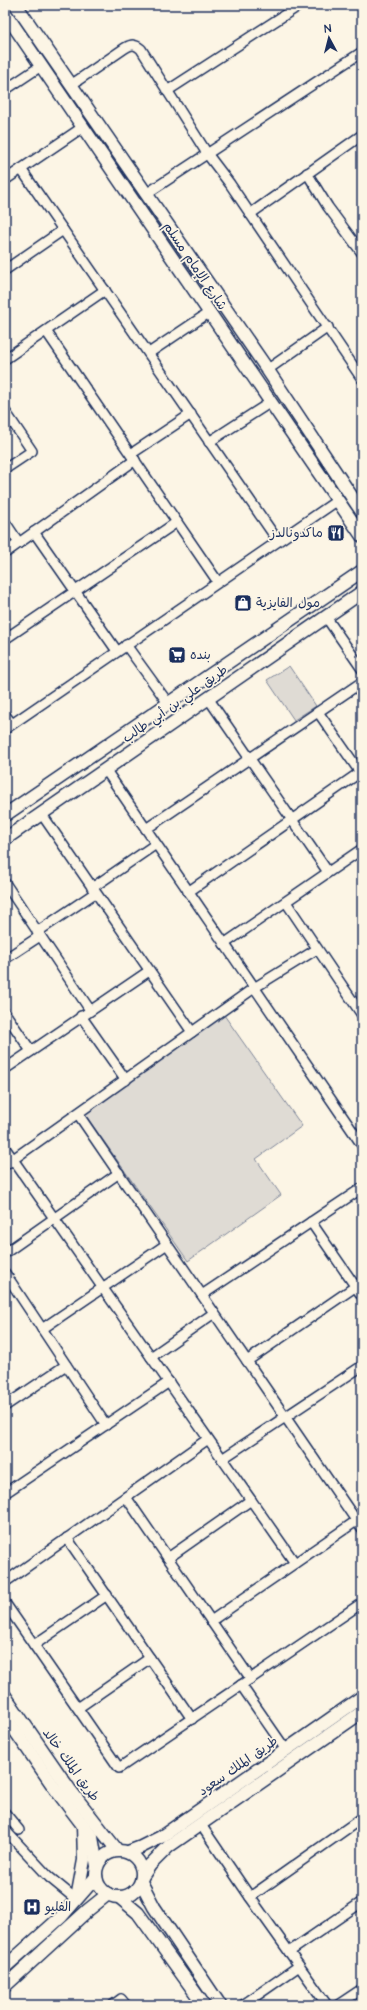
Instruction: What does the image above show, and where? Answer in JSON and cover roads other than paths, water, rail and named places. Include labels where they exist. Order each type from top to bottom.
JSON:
[{"type":"main road","name":"شارع الإمام مسلم","points":[[16,5],[267,370],[362,512]]},
{"type":"main road","name":"شارع الإمام مسلم","points":[[5,13],[362,536]]},
{"type":"main road","name":"طريق علي بن أبي طالب","points":[[5,815],[362,571]]},
{"type":"main road","name":"طريق علي بن أبي طالب","points":[[5,839],[362,592]]},
{"type":"main road","name":"طريق الملك خالد","points":[[5,1696],[70,1790],[98,1834],[96,1871]]},
{"type":"main road","name":"طريق الملك سعود","points":[[122,1851],[141,1848],[161,1837],[362,1697]]},
{"type":"main road","name":"طريق الملك سعود","points":[[142,1879],[150,1865],[169,1846],[202,1825],[362,1712]]},
{"type":"main road","name":"طريق الملك خالد","points":[[5,1716],[56,1790],[83,1825],[122,1851]]},
{"type":"main road","points":[[77,1900],[84,1860],[83,1825]]},
{"type":"main road","points":[[7,1962],[61,1916],[77,1900],[96,1871],[101,1858],[108,1853],[122,1851],[139,1862],[146,1895],[220,2005]]},
{"type":"main road","points":[[96,1871],[98,1884],[138,1913],[204,2005]]},
{"type":"main road","points":[[5,1986],[88,1910],[113,1896],[132,1893],[142,1879]]},
{"type":"street","points":[[167,91],[289,8],[300,5]]},
{"type":"street","points":[[71,85],[131,44],[136,45],[141,49],[208,154],[328,327],[362,379]]},
{"type":"street","points":[[146,194],[362,52]]},
{"type":"street","points":[[5,90],[41,66]]},
{"type":"street","points":[[5,180],[83,127]]},
{"type":"street","points":[[250,214],[362,135]]},
{"type":"street","points":[[21,169],[278,541]]},
{"type":"street","points":[[307,173],[328,207],[362,253]]},
{"type":"street","points":[[5,270],[63,230]]},
{"type":"street","points":[[5,359],[105,290]]},
{"type":"street","points":[[149,353],[210,312]]},
{"type":"street","points":[[267,370],[328,327]]},
{"type":"street","points":[[46,331],[218,582]]},
{"type":"street","points":[[209,442],[271,402]]},
{"type":"street","points":[[5,411],[32,451],[5,469]]},
{"type":"street","points":[[5,553],[191,414]]},
{"type":"street","points":[[5,715],[8,726],[338,500]]},
{"type":"street","points":[[5,522],[19,543]]},
{"type":"street","points":[[5,639],[177,522]]},
{"type":"street","points":[[34,532],[117,651]]},
{"type":"street","points":[[326,617],[362,669]]},
{"type":"street","points":[[126,645],[168,703]]},
{"type":"street","points":[[146,829],[362,682]]},
{"type":"street","points":[[208,698],[249,759],[293,819],[328,872]]},
{"type":"street","points":[[188,892],[361,773],[318,712]]},
{"type":"street","points":[[104,770],[362,1145]]},
{"type":"street","points":[[41,813],[192,1032]]},
{"type":"street","points":[[5,958],[156,844]]},
{"type":"street","points":[[224,944],[362,849]]},
{"type":"street","points":[[5,883],[90,1010]]},
{"type":"street","points":[[286,902],[362,1015]]},
{"type":"street","points":[[5,1165],[254,988],[318,949]]},
{"type":"street","points":[[5,1069],[149,971]]},
{"type":"street","points":[[5,1013],[31,1051]]},
{"type":"street","points":[[81,1016],[126,1080]]},
{"type":"street","points":[[78,1114],[247,1361],[359,1519],[362,1529]]},
{"type":"street","points":[[5,1148],[295,1562]]},
{"type":"street","points":[[5,1252],[119,1173]]},
{"type":"street","points":[[202,1295],[362,1188]]},
{"type":"street","points":[[311,1222],[359,1284],[362,1296]]},
{"type":"street","points":[[42,1329],[167,1244]]},
{"type":"street","points":[[5,1273],[106,1425]]},
{"type":"street","points":[[247,1361],[359,1284]]},
{"type":"street","points":[[151,1357],[214,1313]]},
{"type":"street","points":[[5,1406],[66,1365]]},
{"type":"street","points":[[222,1459],[362,1366]]},
{"type":"street","points":[[5,1493],[169,1382]]},
{"type":"street","points":[[5,1582],[208,1439]]},
{"type":"street","points":[[126,1497],[251,1679]]},
{"type":"street","points":[[168,1558],[251,1500]]},
{"type":"street","points":[[211,1621],[359,1519]]},
{"type":"street","points":[[67,1538],[192,1719]]},
{"type":"street","points":[[34,1645],[107,1595]]},
{"type":"street","points":[[5,1603],[119,1768],[362,1603]]},
{"type":"street","points":[[78,1708],[150,1658]]},
{"type":"street","points":[[241,1685],[286,1750]]},
{"type":"street","points":[[5,1813],[19,1830]]},
{"type":"street","points":[[250,1897],[362,1818]]},
{"type":"street","points":[[202,1825],[250,1897],[327,2005]]},
{"type":"street","points":[[5,1830],[50,1878],[77,1900]]},
{"type":"street","points":[[289,1952],[362,1902]]},
{"type":"street","points":[[244,2005],[299,1966]]},
{"type":"street","points":[[338,2005],[362,1988]]},
{"type":"street","points":[[112,2005],[122,1999],[126,2005]]},
{"type":"place","name":"ماكدونالدز","points":[[336,533]]},
{"type":"place","name":"مول الفايزية","points":[[243,603]]},
{"type":"place","name":"بنده","points":[[177,655]]},
{"type":"place","name":"الفليو","points":[[32,1907]]}]
